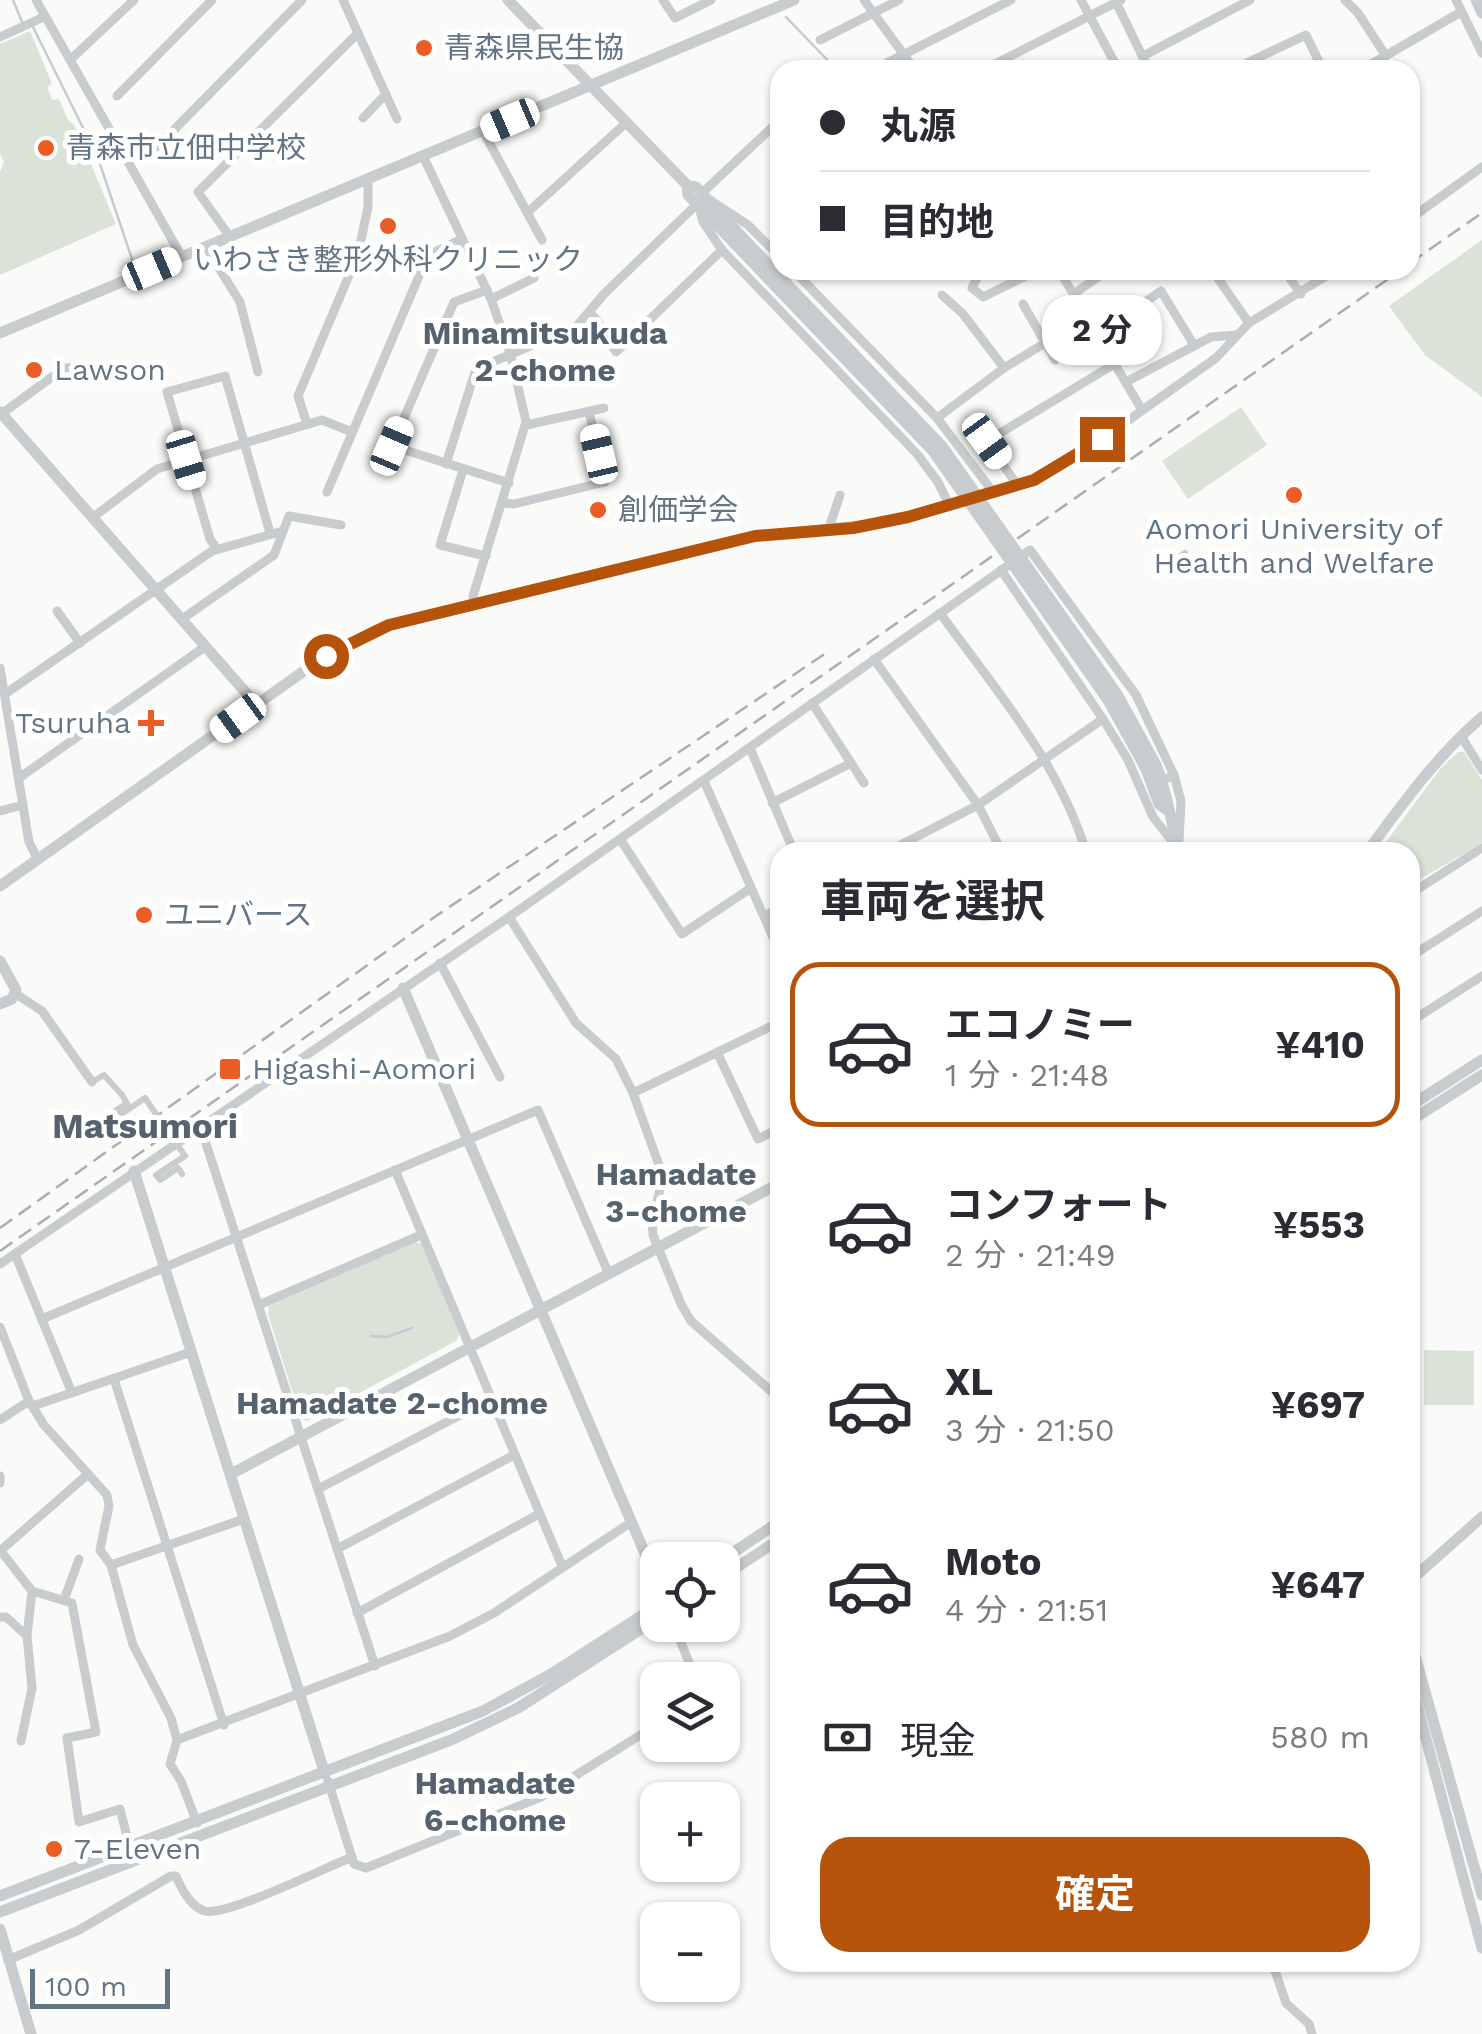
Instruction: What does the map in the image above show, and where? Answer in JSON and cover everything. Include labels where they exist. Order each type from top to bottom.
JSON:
[{"type":"street","points":[[36,0],[182,257]]},
{"type":"street","points":[[70,60],[134,0]]},
{"type":"street","points":[[117,96],[212,0]]},
{"type":"street","points":[[156,147],[302,0]]},
{"type":"street","points":[[344,0],[397,119]]},
{"type":"street","points":[[508,0],[770,272]]},
{"type":"street","points":[[663,0],[675,18],[711,0]]},
{"type":"street","points":[[0,333],[794,0]]},
{"type":"street","points":[[864,0],[908,60]]},
{"type":"street","points":[[820,40],[899,0]]},
{"type":"street","points":[[892,60],[1011,0]]},
{"type":"street","points":[[1081,0],[1113,60]]},
{"type":"street","points":[[1142,56],[1250,0]]},
{"type":"street","points":[[1345,0],[1386,56]]},
{"type":"street","points":[[1456,0],[1482,53]]},
{"type":"street","points":[[1476,0],[1482,13]]},
{"type":"street","points":[[1003,60],[1118,1],[1144,60]]},
{"type":"street","points":[[1379,60],[1461,12]]},
{"type":"street","points":[[0,37],[44,16]]},
{"type":"street","points":[[230,237],[198,192],[358,33]]},
{"type":"street","points":[[1253,60],[1306,34],[1318,60]]},
{"type":"street","points":[[363,118],[386,94]]},
{"type":"street","points":[[528,212],[627,122]]},
{"type":"street","points":[[446,464],[476,369],[573,329],[770,130]]},
{"type":"street","points":[[483,131],[542,240]]},
{"type":"street","points":[[424,156],[489,294],[511,356],[526,425],[473,596],[474,604]]},
{"type":"street","points":[[1420,212],[1482,167]]},
{"type":"street","points":[[306,424],[298,396],[358,254],[370,197],[368,179]]},
{"type":"street","points":[[701,201],[703,222],[722,250],[917,454],[949,505]]},
{"type":"street","points":[[701,201],[739,218],[770,247]]},
{"type":"street","points":[[326,492],[428,255],[462,239]]},
{"type":"street","points":[[206,247],[240,302],[258,372]]},
{"type":"street","points":[[589,312],[616,352],[722,250]]},
{"type":"street","points":[[508,484],[392,446],[454,302],[534,278]]},
{"type":"street","points":[[778,280],[942,446],[1117,694],[1151,767],[1159,804],[1167,810]]},
{"type":"street","points":[[803,280],[937,418],[993,492]]},
{"type":"street","points":[[976,280],[972,288],[983,297],[1018,280]]},
{"type":"street","points":[[1066,280],[1142,410]]},
{"type":"street","points":[[1075,293],[1094,280]]},
{"type":"street","points":[[1219,280],[1250,323]]},
{"type":"street","points":[[1291,280],[1301,294]]},
{"type":"street","points":[[0,886],[321,659],[376,630],[755,536],[888,522],[1017,485],[1052,470],[1142,410],[1216,358],[1250,323],[1321,280]]},
{"type":"street","points":[[1099,334],[1161,291],[1194,346]]},
{"type":"street","points":[[942,295],[963,314],[1004,368]]},
{"type":"street","points":[[1023,304],[1055,360]]},
{"type":"street","points":[[1126,382],[1220,334],[1237,335]]},
{"type":"street","points":[[937,418],[1045,343]]},
{"type":"street","points":[[1017,485],[987,441],[1116,364]]},
{"type":"street","points":[[86,367],[64,368],[1,414],[256,704]]},
{"type":"street","points":[[217,549],[210,538],[167,392],[224,375],[270,533]]},
{"type":"street","points":[[526,425],[604,408]]},
{"type":"street","points":[[503,503],[514,504],[605,482],[589,412]]},
{"type":"street","points":[[92,518],[154,471],[186,460],[324,420],[352,432]]},
{"type":"street","points":[[464,470],[440,546],[486,556]]},
{"type":"street","points":[[828,531],[840,495]]},
{"type":"street","points":[[182,619],[274,555],[290,516],[341,526]]},
{"type":"street","points":[[5,694],[217,549],[284,532]]},
{"type":"street","points":[[0,1264],[509,917],[1030,550],[1136,696],[1181,801],[1179,842]]},
{"type":"street","points":[[1172,568],[1184,553]]},
{"type":"street","points":[[1001,570],[1104,719],[1128,760],[1152,817],[1172,842]]},
{"type":"street","points":[[57,611],[80,643]]},
{"type":"street","points":[[940,612],[1044,760],[1083,842]]},
{"type":"street","points":[[19,778],[206,646]]},
{"type":"street","points":[[874,659],[978,805],[997,842]]},
{"type":"street","points":[[0,668],[29,842],[38,860]]},
{"type":"street","points":[[812,703],[864,783]]},
{"type":"street","points":[[1379,842],[1461,736],[1482,717]]},
{"type":"street","points":[[906,842],[978,805],[1104,719]]},
{"type":"street","points":[[1461,736],[1482,770]]},
{"type":"street","points":[[750,748],[790,842]]},
{"type":"street","points":[[772,803],[851,763]]},
{"type":"street","points":[[1151,767],[1168,778]]},
{"type":"street","points":[[1168,778],[1167,810],[1177,842]]},
{"type":"street","points":[[704,781],[770,930]]},
{"type":"street","points":[[0,811],[22,804]]},
{"type":"street","points":[[620,839],[682,934],[751,888]]},
{"type":"street","points":[[1420,888],[1482,848]]},
{"type":"street","points":[[1420,951],[1482,911]]},
{"type":"street","points":[[764,916],[770,913]]},
{"type":"street","points":[[509,917],[576,1024],[616,1060],[633,1093],[659,1165],[661,1185],[652,1222],[681,1304],[691,1321],[770,1389]]},
{"type":"street","points":[[0,961],[15,983],[16,994],[0,1004]]},
{"type":"street","points":[[440,963],[500,1077]]},
{"type":"street","points":[[1420,1016],[1482,976]]},
{"type":"street","points":[[402,988],[640,1545]]},
{"type":"street","points":[[16,994],[42,1011],[92,1082],[104,1075],[108,1077],[127,1103],[111,1114],[114,1119],[144,1098],[185,1156],[156,1176],[160,1180],[178,1168],[182,1174]]},
{"type":"street","points":[[633,1093],[770,1027]]},
{"type":"street","points":[[717,1052],[758,1139],[770,1133]]},
{"type":"street","points":[[1420,1100],[1482,1060]]},
{"type":"street","points":[[1420,1115],[1482,1075]]},
{"type":"street","points":[[42,1319],[538,1110],[608,1272]]},
{"type":"street","points":[[202,1128],[374,1666]]},
{"type":"street","points":[[134,1170],[358,1867],[366,1868],[541,1797],[640,1735]]},
{"type":"street","points":[[395,1170],[562,1566]]},
{"type":"street","points":[[231,1474],[770,1188]]},
{"type":"street","points":[[259,1305],[422,1235]]},
{"type":"street","points":[[15,1254],[72,1392]]},
{"type":"street","points":[[0,1327],[31,1404],[44,1425],[106,1495],[109,1506],[100,1550],[111,1565],[133,1645],[171,1718],[177,1740],[170,1764],[197,1823]]},
{"type":"street","points":[[0,1420],[31,1404],[192,1352]]},
{"type":"street","points":[[114,1379],[224,1725]]},
{"type":"street","points":[[318,1490],[490,1399]]},
{"type":"street","points":[[338,1549],[514,1454]]},
{"type":"street","points":[[87,1474],[0,1550],[32,1591],[72,1602],[96,1732],[66,1738],[78,1822],[120,1809],[130,1848]]},
{"type":"street","points":[[357,1613],[539,1514]]},
{"type":"street","points":[[1420,1572],[1482,1517]]},
{"type":"street","points":[[111,1565],[244,1519]]},
{"type":"street","points":[[177,1740],[450,1636],[494,1612],[630,1523]]},
{"type":"street","points":[[740,1548],[770,1528]]},
{"type":"street","points":[[740,1565],[770,1546]]},
{"type":"street","points":[[64,1600],[79,1559]]},
{"type":"street","points":[[20,1741],[32,1688],[28,1636],[32,1591]]},
{"type":"street","points":[[0,1618],[6,1617],[28,1636]]},
{"type":"street","points":[[0,1912],[327,1780],[482,1711],[551,1674],[640,1617]]},
{"type":"street","points":[[0,1896],[197,1823],[452,1740],[518,1708],[640,1630]]},
{"type":"street","points":[[1420,1674],[1482,1895]]},
{"type":"street","points":[[1420,1716],[1482,1948]]},
{"type":"street","points":[[8,1960],[79,1930],[171,1876],[176,1876],[183,1892],[207,1912],[242,1903],[352,1857]]},
{"type":"street","points":[[0,1929],[31,2034]]},
{"type":"street","points":[[1275,1972],[1286,2003],[1309,2024],[1312,2034]]},
{"type":"shaded area","name":"青森市立佃中学校","points":[[30,31],[52,84],[47,87],[52,100],[59,99],[75,126],[116,224],[0,275],[0,172],[4,162],[0,153],[0,44]]},
{"type":"shaded area","points":[[1482,240],[1482,397],[1425,355],[1389,306]]},
{"type":"shaded area","points":[[1241,407],[1267,445],[1188,499],[1162,461]]},
{"type":"shaded area","points":[[1458,752],[1464,752],[1482,780],[1482,843],[1420,879],[1420,842],[1386,842],[1441,768]]},
{"type":"shaded area","points":[[415,1242],[422,1244],[459,1334],[456,1341],[307,1421],[301,1419],[268,1314],[269,1306]]},
{"type":"shaded area","points":[[1424,1350],[1474,1351],[1474,1405],[1424,1405]]},
{"type":"waterway","points":[[13,0],[22,22]]},
{"type":"waterway","points":[[786,17],[827,60]]},
{"type":"waterway","points":[[32,25],[98,158],[133,262]]},
{"type":"waterway","points":[[371,1336],[387,1337],[412,1328]]},
{"type":"railway","points":[[1420,256],[1482,213]]},
{"type":"railway","points":[[0,1251],[1387,280]]},
{"type":"railway","points":[[0,1228],[436,916],[829,651]]},
{"type":"place","name":"青森県民生協","points":[[424,48]]},
{"type":"place","name":"青森市立佃中学校","points":[[46,148]]},
{"type":"place","name":"いわさき整形外科クリニック","points":[[388,226]]},
{"type":"place","name":"Lawson","points":[[34,370]]},
{"type":"place","name":"Aomori University of Health and Welfare","points":[[1294,495]]},
{"type":"place","name":"創価学会","points":[[598,510]]},
{"type":"place","name":"Tsuruha","points":[[151,723]]},
{"type":"place","name":"ユニバース","points":[[144,915]]},
{"type":"place","name":"Higashi-Aomori","points":[[230,1069]]},
{"type":"place","name":"7-Eleven","points":[[54,1849]]},
{"type":"district","name":"Minamitsukuda 2-chome","points":[[545,352]]},
{"type":"district","name":"Matsumori","points":[[145,1126]]},
{"type":"district","name":"Hamadate 3-chome","points":[[676,1192]]},
{"type":"district","name":"Hamadate 2-chome","points":[[392,1403]]},
{"type":"district","name":"Hamadate 6-chome","points":[[495,1802]]},
{"type":"route","points":[[326,656],[389,625],[755,536],[853,528],[908,517],[1034,480],[1102,439]]}]
